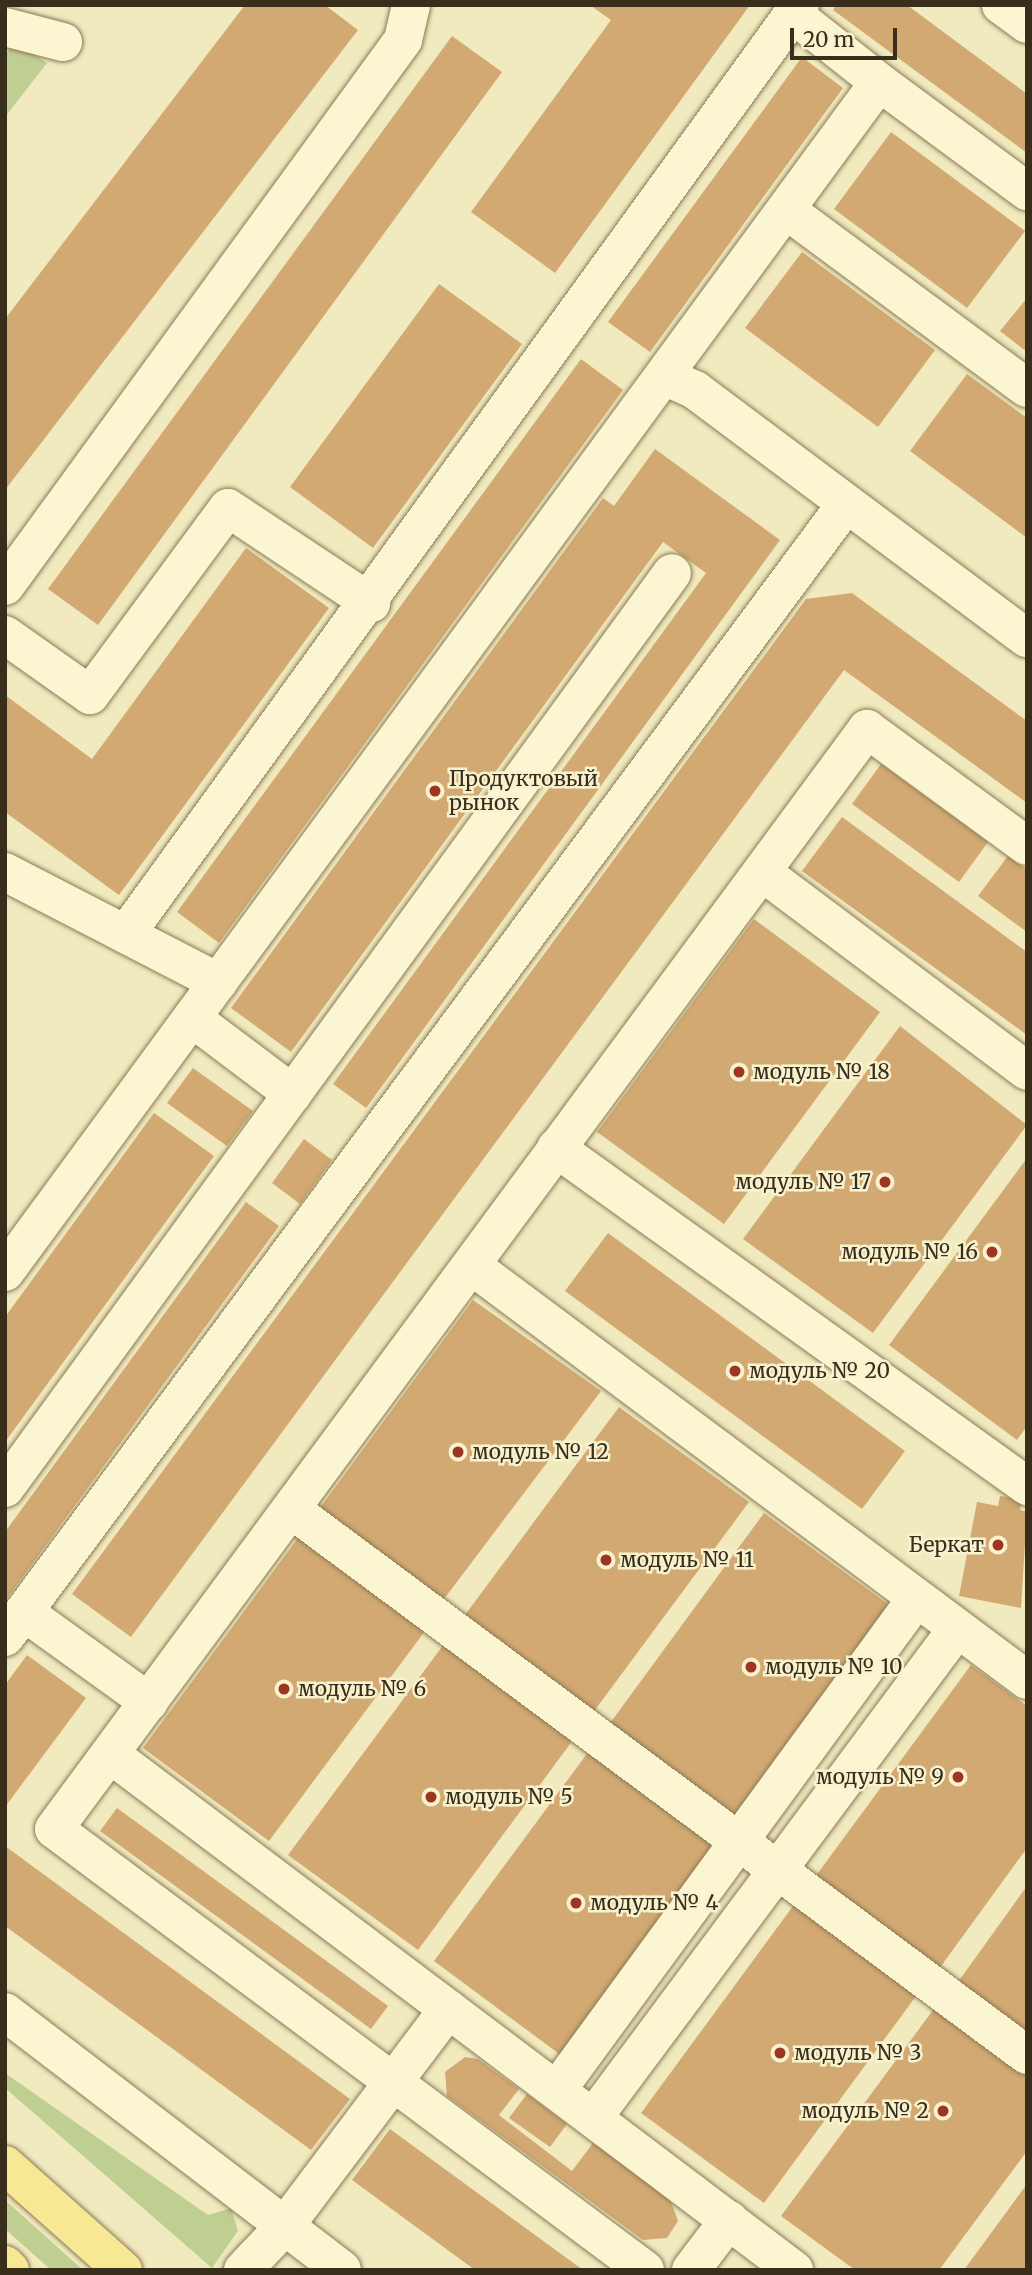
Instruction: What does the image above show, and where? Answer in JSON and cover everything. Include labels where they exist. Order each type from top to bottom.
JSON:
[{"type":"main road","points":[[5,2165],[122,2270]]},
{"type":"main road","points":[[5,2265],[10,2270]]},
{"type":"street","points":[[5,27],[63,42],[39,5]]},
{"type":"street","points":[[5,586],[403,40],[411,5]]},
{"type":"street","points":[[1001,5],[1027,24]]},
{"type":"street","points":[[126,934],[372,603],[797,10],[879,82],[1027,191]]},
{"type":"street","points":[[5,1272],[789,212],[879,82]]},
{"type":"street","points":[[789,212],[1027,388]]},
{"type":"street","points":[[666,377],[695,390],[1027,638]]},
{"type":"street","points":[[149,1702],[14,1625],[846,503]]},
{"type":"street","points":[[5,635],[90,695],[228,508],[372,603]]},
{"type":"street","points":[[5,1488],[673,573]]},
{"type":"street","points":[[645,2270],[54,1829],[867,729],[1027,846]]},
{"type":"street","points":[[5,872],[218,982]]},
{"type":"street","points":[[762,872],[1027,1071]]},
{"type":"street","points":[[192,1018],[293,1094]]},
{"type":"street","points":[[556,1148],[1027,1486]]},
{"type":"street","points":[[472,1266],[1027,1679]]},
{"type":"street","points":[[292,1510],[776,1872],[1027,2055]]},
{"type":"street","points":[[557,2090],[916,1599]]},
{"type":"street","points":[[593,2118],[957,1629]]},
{"type":"street","points":[[110,1754],[794,2270]]},
{"type":"street","points":[[243,2270],[285,2227],[448,2008]]},
{"type":"street","points":[[5,2012],[342,2270]]},
{"type":"street","points":[[691,2270],[729,2220]]},
{"type":"green space","points":[[16,42],[47,63],[5,117],[5,55]]},
{"type":"green space","points":[[5,2073],[208,2215],[231,2208],[238,2231],[212,2268],[5,2088]]},
{"type":"green space","points":[[5,2200],[83,2270],[51,2270],[5,2229]]},
{"type":"building","points":[[245,5],[325,5],[358,30],[5,490],[5,319]]},
{"type":"building","points":[[590,5],[750,5],[555,273],[471,212],[611,20]]},
{"type":"building","points":[[836,5],[907,5],[1027,94],[1027,153],[833,10]]},
{"type":"building","points":[[452,36],[502,72],[98,625],[48,589]]},
{"type":"building","points":[[802,57],[843,88],[650,352],[608,322]]},
{"type":"building","points":[[891,132],[1025,231],[967,308],[834,209]]},
{"type":"building","points":[[802,252],[935,350],[878,427],[745,328]]},
{"type":"building","points":[[439,284],[522,344],[373,548],[290,487]]},
{"type":"building","points":[[1027,298],[1027,352],[1000,331]]},
{"type":"building","points":[[581,359],[623,390],[219,943],[177,912]]},
{"type":"building","points":[[967,374],[1027,418],[1027,538],[910,451]]},
{"type":"building","name":"Продуктовый рынок","points":[[655,449],[780,540],[366,1108],[333,1084],[706,573],[663,542],[291,1052],[231,1008],[603,498],[614,506]]},
{"type":"building","points":[[246,548],[329,608],[119,895],[5,812],[5,695],[92,759]]},
{"type":"building","points":[[852,593],[1027,721],[1027,803],[844,670],[131,1637],[72,1594],[806,599]]},
{"type":"building","points":[[881,764],[988,842],[959,882],[852,804]]},
{"type":"building","points":[[842,817],[1027,952],[1027,1035],[802,871]]},
{"type":"building","points":[[1008,856],[1027,870],[1027,932],[978,896]]},
{"type":"building","name":"модуль № 18","points":[[754,919],[880,1012],[724,1224],[597,1132]]},
{"type":"building","name":"модуль № 17","points":[[900,1026],[1027,1125],[873,1333],[743,1239]]},
{"type":"building","points":[[193,1068],[253,1111],[227,1146],[167,1103]]},
{"type":"building","points":[[154,1113],[214,1156],[5,1442],[5,1317]]},
{"type":"building","points":[[304,1139],[332,1160],[300,1204],[272,1183]]},
{"type":"building","name":"модуль № 16","points":[[1027,1158],[1027,1426],[1017,1440],[889,1345]]},
{"type":"building","points":[[246,1202],[279,1226],[5,1601],[5,1532]]},
{"type":"building","name":"модуль № 20","points":[[608,1233],[905,1451],[862,1509],[565,1291]]},
{"type":"building","name":"модуль № 12","points":[[473,1300],[601,1391],[441,1603],[317,1512]]},
{"type":"building","name":"модуль № 11","points":[[619,1407],[749,1502],[592,1714],[462,1619]]},
{"type":"building","name":"Беркат","points":[[1000,1496],[1022,1499],[1020,1510],[1027,1512],[1021,1608],[959,1596],[977,1502],[998,1506]]},
{"type":"building","name":"модуль № 10","points":[[764,1513],[893,1608],[737,1820],[608,1726]]},
{"type":"building","name":"модуль № 6","points":[[298,1538],[425,1631],[269,1841],[143,1748]]},
{"type":"building","name":"модуль № 5","points":[[444,1644],[573,1740],[418,1950],[288,1855]]},
{"type":"building","points":[[27,1655],[86,1698],[5,1807],[5,1685]]},
{"type":"building","name":"модуль № 9","points":[[971,1665],[1027,1706],[1027,1848],[936,1973],[815,1877]]},
{"type":"building","name":"модуль № 4","points":[[589,1751],[718,1845],[562,2056],[434,1961]]},
{"type":"building","points":[[117,1808],[388,2006],[371,2029],[100,1831]]},
{"type":"building","points":[[5,1846],[350,2099],[311,2150],[5,1926]]},
{"type":"building","points":[[1027,1886],[1027,2035],[958,1982]]},
{"type":"building","name":"модуль № 3","points":[[796,1902],[919,1992],[764,2203],[641,2113]]},
{"type":"building","name":"модуль № 2","points":[[936,2006],[1027,2072],[1027,2151],[939,2270],[855,2270],[781,2216]]},
{"type":"building","points":[[465,2057],[478,2059],[519,2089],[499,2115],[572,2171],[593,2143],[670,2199],[678,2221],[667,2238],[643,2240],[447,2096],[445,2072]]},
{"type":"building","points":[[527,2094],[567,2124],[550,2147],[509,2118]]},
{"type":"building","points":[[390,2129],[583,2270],[475,2270],[352,2180]]},
{"type":"building","points":[[1027,2184],[1027,2270],[964,2270]]},
{"type":"place","name":"Продуктовый рынок","points":[[435,791]]},
{"type":"place","name":"модуль № 18","points":[[739,1072]]},
{"type":"place","name":"модуль № 17","points":[[885,1182]]},
{"type":"place","name":"модуль № 16","points":[[992,1252]]},
{"type":"place","name":"модуль № 20","points":[[735,1371]]},
{"type":"place","name":"модуль № 12","points":[[458,1452]]},
{"type":"place","name":"Беркат","points":[[998,1545]]},
{"type":"place","name":"модуль № 11","points":[[606,1560]]},
{"type":"place","name":"модуль № 10","points":[[751,1667]]},
{"type":"place","name":"модуль № 6","points":[[284,1689]]},
{"type":"place","name":"модуль № 9","points":[[958,1777]]},
{"type":"place","name":"модуль № 5","points":[[431,1797]]},
{"type":"place","name":"модуль № 4","points":[[576,1903]]},
{"type":"place","name":"модуль № 3","points":[[780,2053]]},
{"type":"place","name":"модуль № 2","points":[[943,2111]]}]
